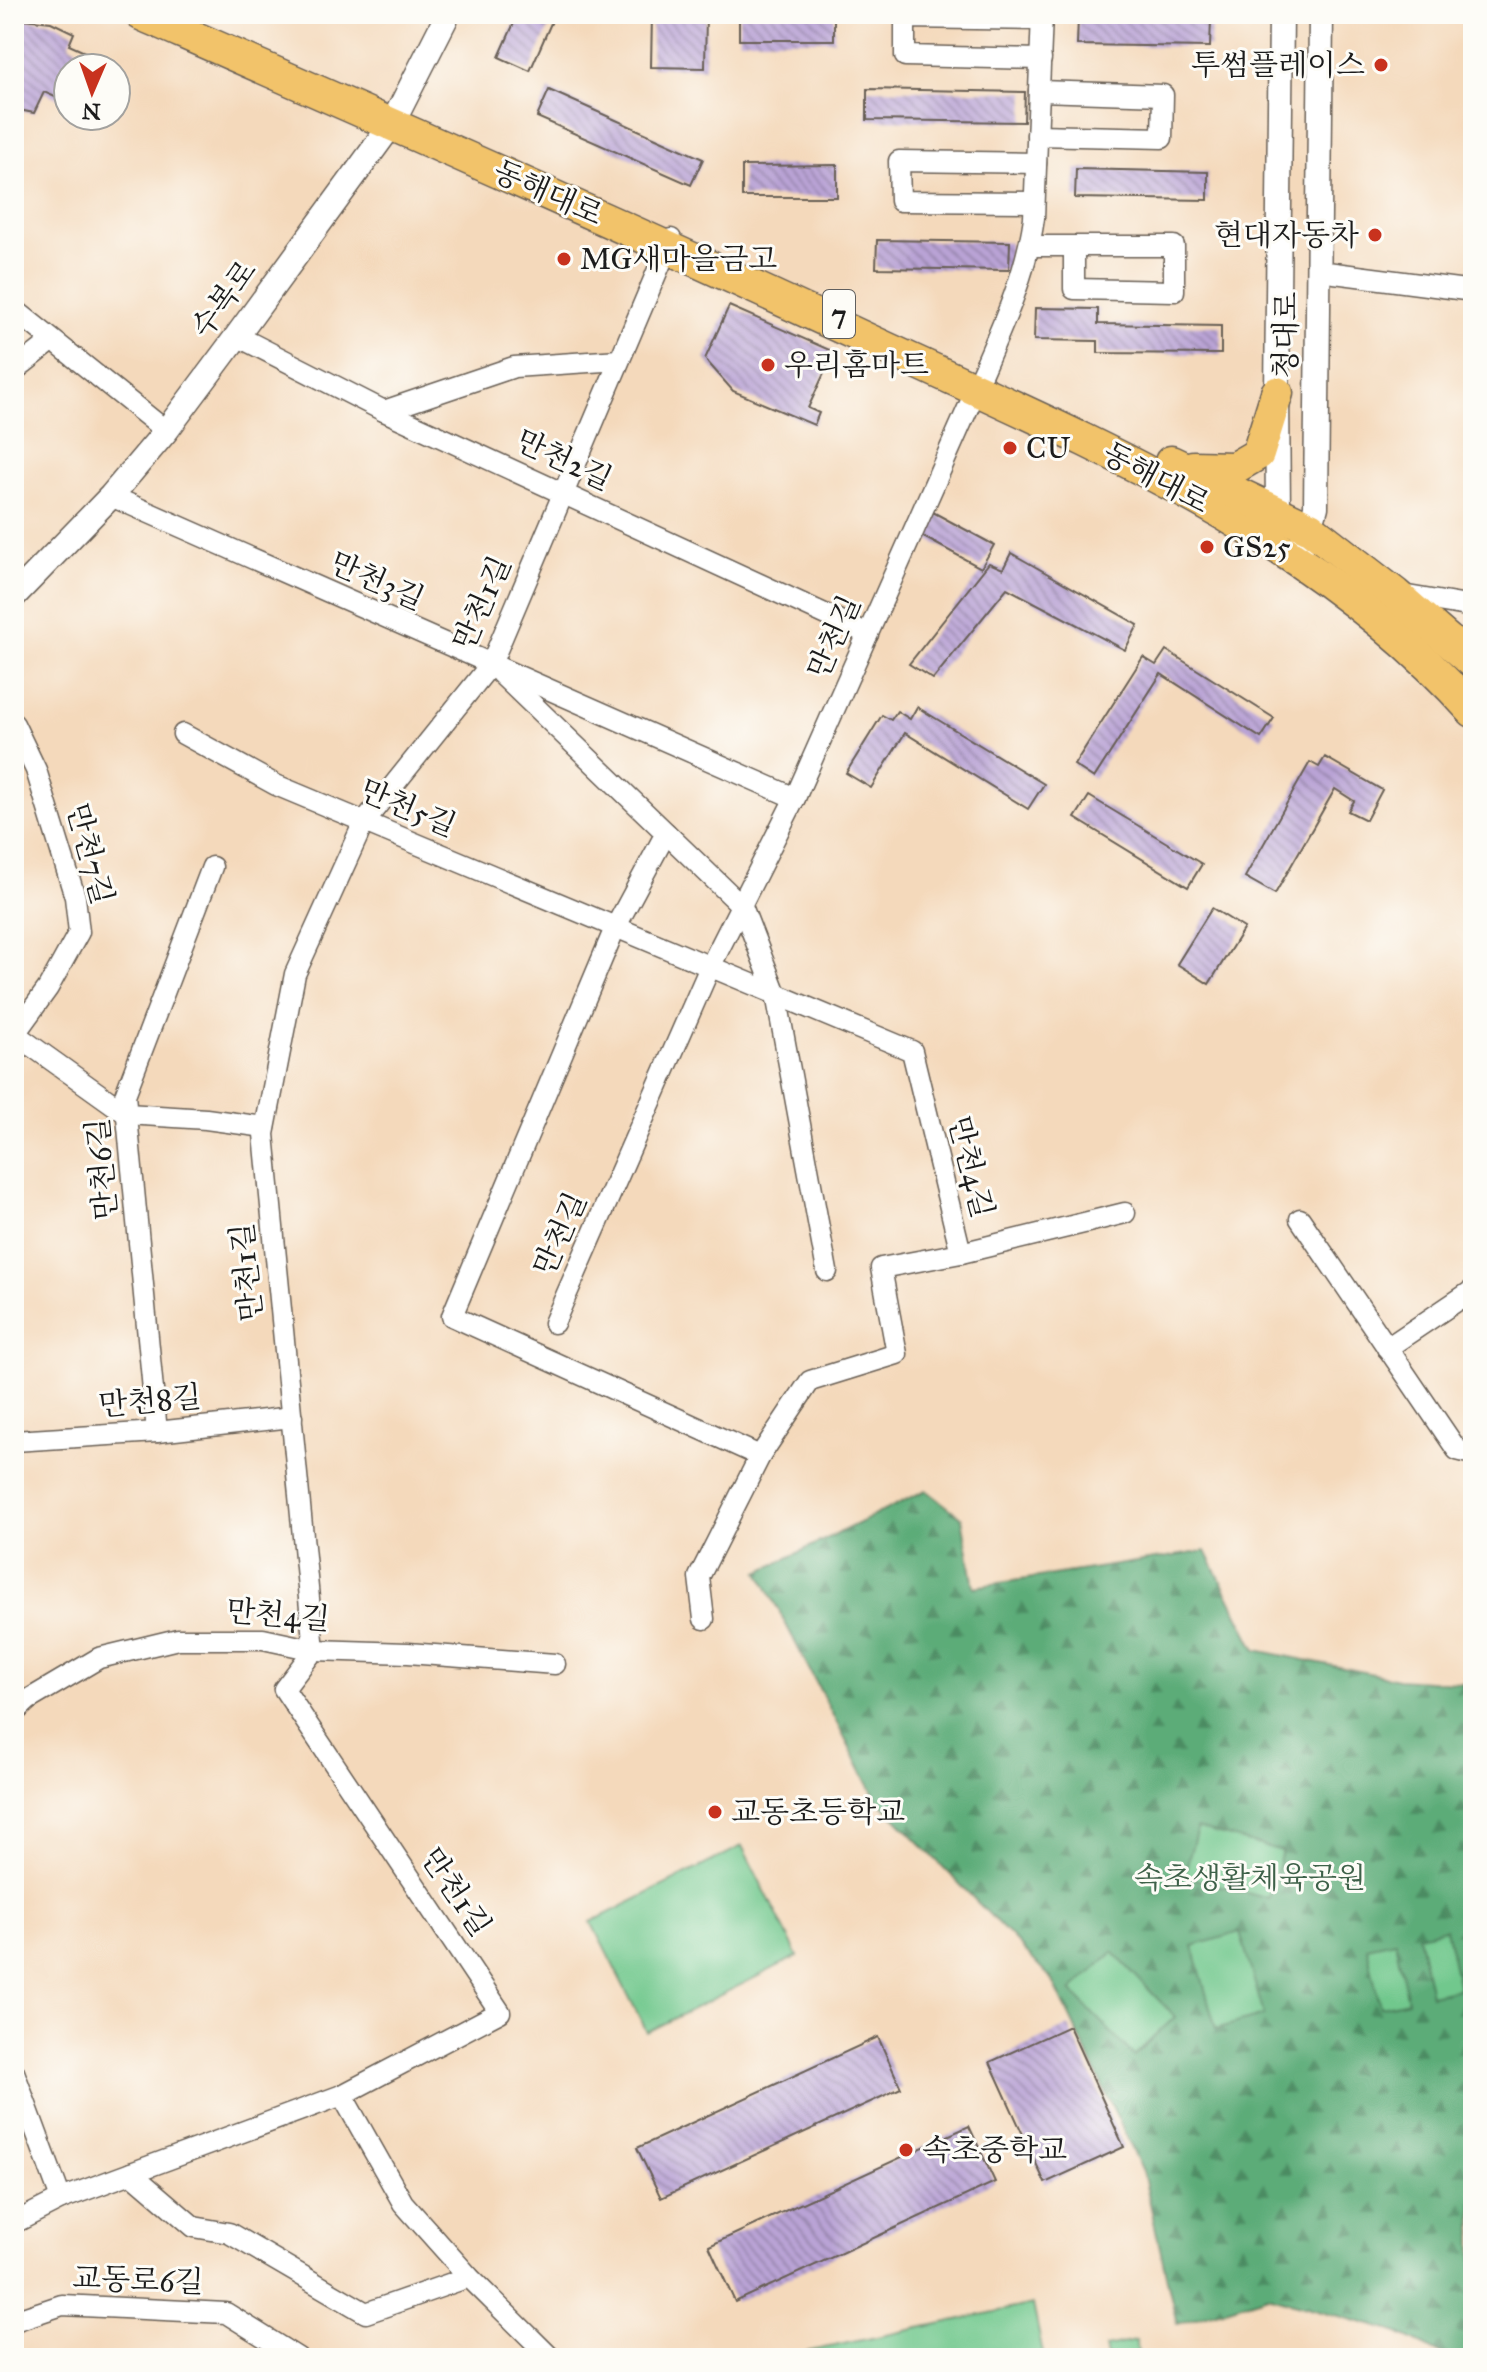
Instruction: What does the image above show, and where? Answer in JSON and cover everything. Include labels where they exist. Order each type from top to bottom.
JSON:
[{"type":"main road","name":"동해대로","points":[[141,14],[394,120],[978,383],[1182,467],[1272,525],[1295,557],[1442,676],[1473,711]]},
{"type":"main road","name":"동해대로","points":[[176,14],[394,120]]},
{"type":"main road","name":"동해대로","points":[[978,383],[1143,468],[1272,525],[1310,528],[1395,594],[1473,662]]},
{"type":"main road","points":[[1182,467],[1234,468],[1258,454],[1277,393]]},
{"type":"street","name":"수복로","points":[[14,596],[111,496],[166,431],[237,336],[394,120],[448,14]]},
{"type":"street","name":"청대로","points":[[1272,525],[1277,393],[1281,14]]},
{"type":"street","name":"청대로","points":[[1295,557],[1310,528],[1316,507],[1321,14]]},
{"type":"street","points":[[1041,59],[905,56],[905,18],[1042,17]]},
{"type":"street","name":"만천길","points":[[554,1323],[710,967],[795,798],[1013,302],[1030,246],[1042,17]]},
{"type":"street","points":[[1037,135],[1162,138],[1163,95],[1039,91]]},
{"type":"street","points":[[1034,202],[900,201],[899,161],[1036,163]]},
{"type":"street","name":"만천1길","points":[[14,2223],[61,2199],[342,2095],[500,2012],[284,1689],[314,1650],[265,1127],[295,974],[364,822],[491,664],[669,243]]},
{"type":"street","points":[[1030,246],[1074,246],[1174,246],[1174,291],[1074,289],[1074,246]]},
{"type":"street","points":[[1319,271],[1473,291]]},
{"type":"street","points":[[14,309],[166,431]]},
{"type":"street","name":"만천2길","points":[[237,336],[384,411],[868,634]]},
{"type":"street","points":[[14,371],[52,341]]},
{"type":"street","points":[[384,411],[514,367],[619,360]]},
{"type":"street","name":"만천3길","points":[[111,496],[795,798]]},
{"type":"street","points":[[1395,594],[1473,607]]},
{"type":"street","points":[[491,664],[742,906],[776,994],[827,1271]]},
{"type":"street","name":"만천7길","points":[[14,724],[36,770],[75,897],[79,932],[48,988],[14,1035],[127,1114]]},
{"type":"street","name":"만천5길","points":[[183,734],[276,785],[776,994]]},
{"type":"street","points":[[666,833],[615,928],[452,1316],[760,1456]]},
{"type":"street","name":"만천6길","points":[[157,1432],[125,1095],[212,867]]},
{"type":"street","name":"만천4길","points":[[704,1619],[699,1577],[760,1456],[810,1381],[897,1354],[881,1268],[961,1253],[912,1051],[776,994]]},
{"type":"street","points":[[127,1114],[206,1119],[265,1127]]},
{"type":"street","points":[[961,1253],[1125,1213]]},
{"type":"street","points":[[1300,1219],[1457,1450],[1473,1454]]},
{"type":"street","points":[[1387,1348],[1473,1290]]},
{"type":"street","name":"만천8길","points":[[14,1441],[157,1432],[292,1417]]},
{"type":"street","name":"만천4길","points":[[14,1713],[28,1700],[99,1658],[178,1639],[263,1639],[314,1650],[408,1653],[555,1664]]},
{"type":"street","points":[[14,2072],[61,2199]]},
{"type":"street","points":[[342,2095],[403,2203],[469,2277],[551,2358]]},
{"type":"street","points":[[131,2173],[194,2227],[229,2233],[366,2313],[469,2277]]},
{"type":"street","name":"교동로6길","points":[[14,2321],[62,2305],[226,2313],[298,2358]]},
{"type":"green space","name":"속초생활체육공원","points":[[926,1490],[962,1518],[974,1587],[1206,1551],[1256,1650],[1398,1679],[1473,1684],[1473,2358],[1448,2358],[1396,2332],[1268,2296],[1177,2324],[1143,2172],[1052,1979],[875,1797],[759,1572]]},
{"type":"green space","points":[[1197,1828],[1282,1851],[1269,1899],[1184,1876]]},
{"type":"green space","points":[[742,1846],[798,1956],[647,2032],[591,1922]]},
{"type":"green space","points":[[1446,1929],[1459,1989],[1431,1995],[1418,1935]]},
{"type":"green space","points":[[1240,1932],[1264,2015],[1216,2029],[1193,1946]]},
{"type":"green space","points":[[1395,1941],[1408,2001],[1380,2007],[1367,1947]]},
{"type":"green space","points":[[1113,1952],[1175,2017],[1134,2056],[1071,1991]]},
{"type":"green space","points":[[1033,2304],[1044,2358],[777,2358]]},
{"type":"green space","points":[[1136,2341],[1139,2358],[1107,2358],[1105,2347]]},
{"type":"building","points":[[518,14],[555,14],[530,71],[499,57]]},
{"type":"building","points":[[652,14],[706,14],[705,68],[651,67]]},
{"type":"building","points":[[739,14],[834,14],[834,40],[739,40]]},
{"type":"building","points":[[1078,17],[1211,19],[1210,47],[1077,45]]},
{"type":"building","points":[[14,18],[51,22],[74,33],[69,45],[85,52],[52,52],[52,96],[44,92],[34,113],[14,109]]},
{"type":"building","points":[[867,89],[1025,92],[1024,122],[867,120]]},
{"type":"building","points":[[549,90],[703,159],[691,185],[537,117]]},
{"type":"building","points":[[837,165],[837,197],[742,197],[742,166]]},
{"type":"building","points":[[1076,169],[1208,172],[1208,200],[1075,198]]},
{"type":"building","points":[[877,240],[1010,242],[1009,270],[876,268]]},
{"type":"building","points":[[729,306],[834,352],[808,408],[819,413],[814,425],[733,391],[705,359]]},
{"type":"building","points":[[1035,308],[1098,309],[1098,324],[1221,326],[1221,354],[1098,353],[1098,341],[1034,340]]},
{"type":"building","points":[[931,511],[994,545],[981,568],[918,534]]},
{"type":"building","points":[[1011,553],[1138,625],[1125,650],[1007,588],[933,679],[909,664],[989,563],[1003,569]]},
{"type":"building","points":[[1166,650],[1274,718],[1261,738],[1161,674],[1094,778],[1074,765],[1143,657],[1156,665]]},
{"type":"building","points":[[917,707],[1044,784],[1028,809],[905,733],[871,788],[846,773],[882,715],[891,720],[897,711],[910,719]]},
{"type":"building","points":[[1325,757],[1382,790],[1366,820],[1348,811],[1354,801],[1335,789],[1275,894],[1245,877],[1310,762],[1319,767]]},
{"type":"building","points":[[1089,796],[1202,864],[1188,887],[1075,818]]},
{"type":"building","points":[[1212,908],[1244,928],[1209,984],[1177,964]]},
{"type":"building","points":[[1069,2026],[1124,2147],[1045,2183],[990,2062]]},
{"type":"building","points":[[878,2037],[901,2088],[661,2198],[637,2148]]},
{"type":"building","points":[[969,2126],[995,2182],[735,2302],[709,2246]]},
{"type":"place","name":"투썸플레이스","points":[[1381,65]]},
{"type":"place","name":"현대자동차","points":[[1375,235]]},
{"type":"place","name":"MG새마을금고","points":[[564,259]]},
{"type":"place","name":"우리홈마트","points":[[768,365]]},
{"type":"place","name":"CU","points":[[1010,448]]},
{"type":"place","name":"GS25","points":[[1207,547]]},
{"type":"place","name":"교동초등학교","points":[[715,1812]]},
{"type":"place","name":"속초중학교","points":[[906,2150]]}]
